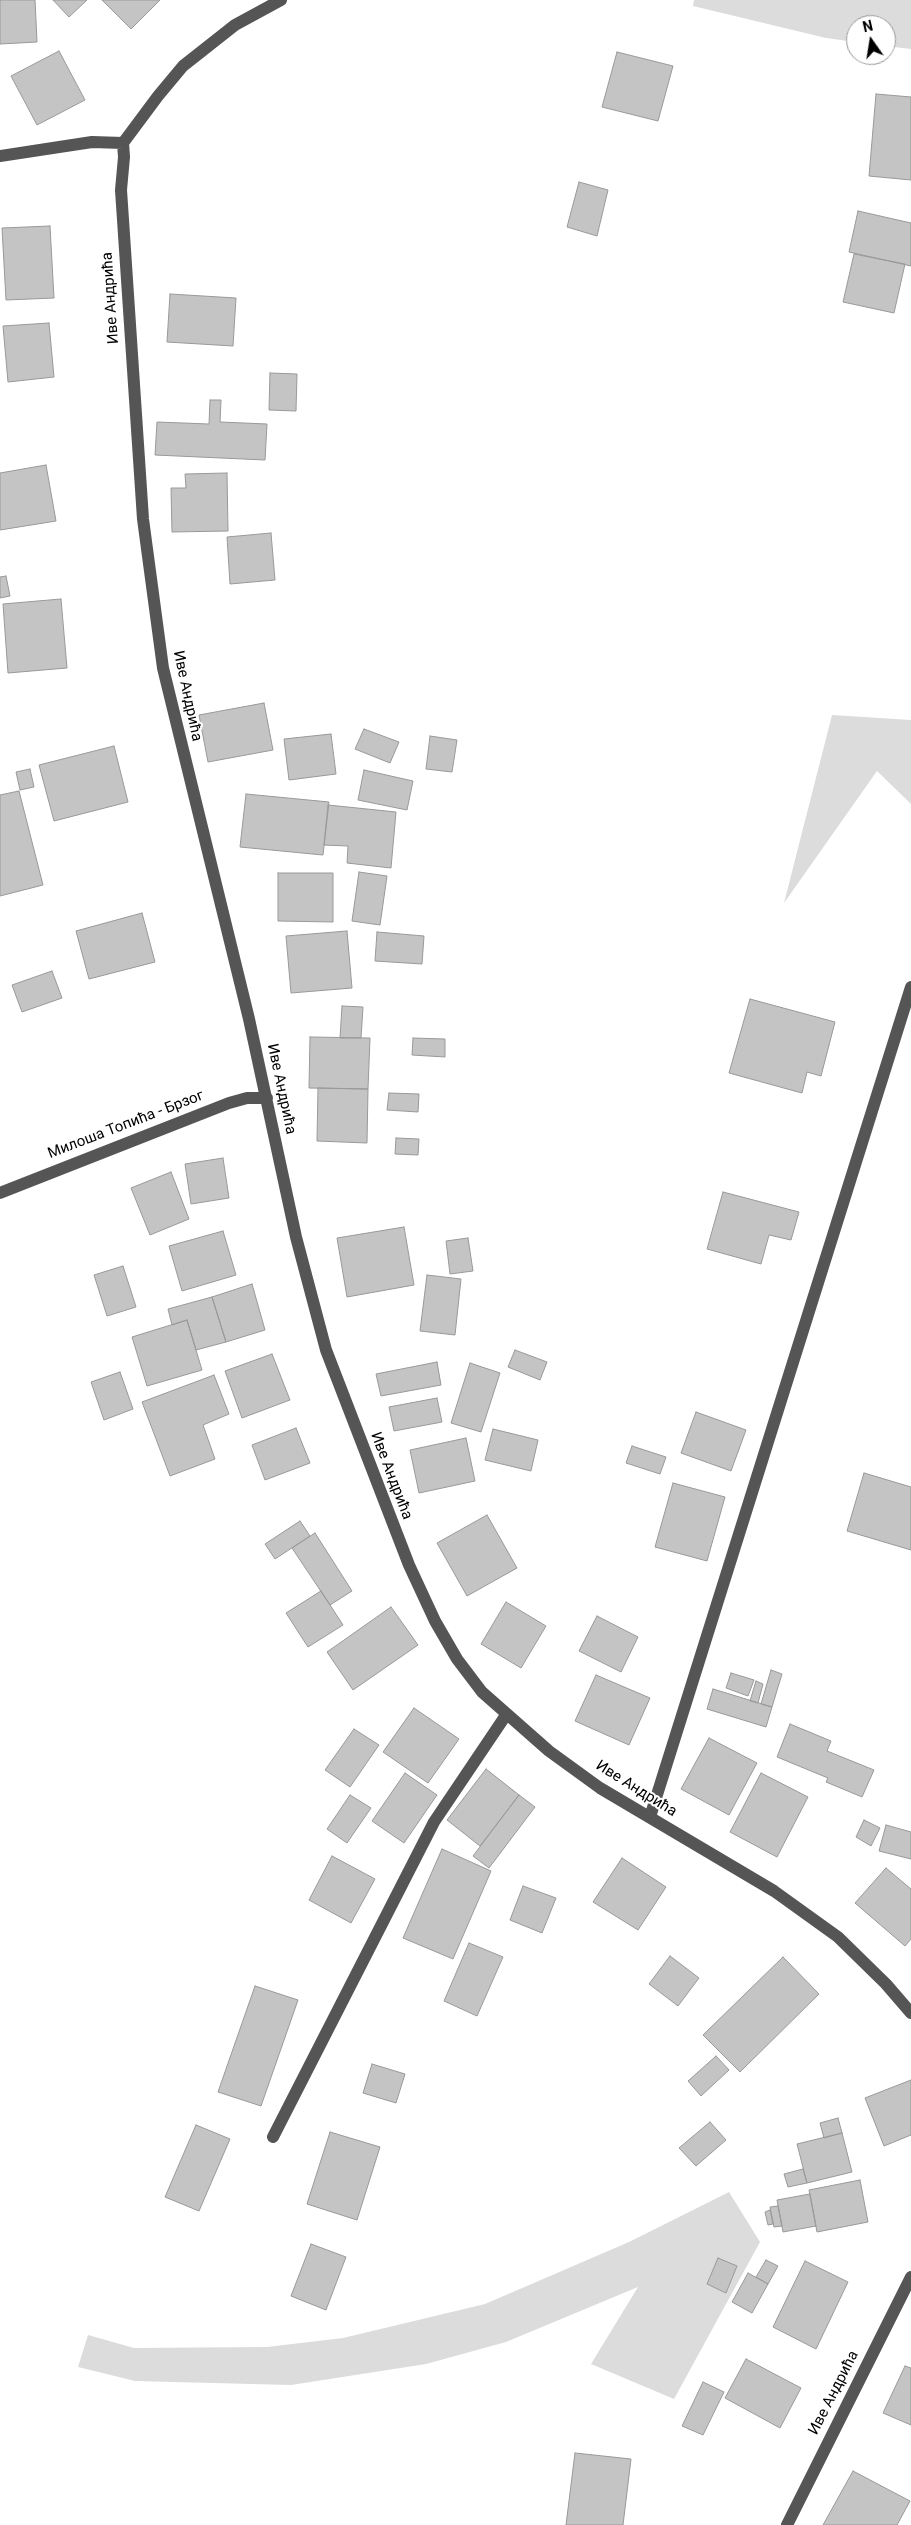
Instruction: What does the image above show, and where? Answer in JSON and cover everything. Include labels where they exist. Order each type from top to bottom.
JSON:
[{"type":"street","points":[[0,156],[92,142],[123,143],[183,66],[235,25],[281,0]]},
{"type":"street","name":"Иве Андрића","points":[[123,143],[124,157],[121,190],[123,244],[143,519],[151,592],[163,668],[267,1098],[296,1237],[326,1350],[380,1495],[409,1566],[457,1659],[482,1692],[506,1715],[549,1751],[600,1788],[774,1891],[838,1937],[886,1984],[911,2013]]},
{"type":"street","points":[[650,1817],[911,987]]},
{"type":"street","name":"Милоша Топића - Брзог","points":[[0,1193],[229,1103],[247,1098],[267,1098]]},
{"type":"street","points":[[273,2137],[434,1822],[506,1715]]},
{"type":"street","name":"Иве Андрића","points":[[787,2525],[911,2277]]},
{"type":"shaded area","points":[[694,0],[911,0],[911,49],[896,47],[896,15],[846,15],[846,41],[826,38],[693,6]]},
{"type":"shaded area","points":[[832,715],[911,720],[911,804],[877,771],[784,903]]},
{"type":"shaded area","points":[[729,2192],[760,2242],[674,2399],[591,2364],[638,2287],[506,2342],[426,2364],[291,2385],[135,2381],[78,2367],[88,2335],[134,2348],[267,2347],[343,2338],[485,2304],[629,2242]]},
{"type":"building","points":[[0,0],[35,0],[37,42],[0,44]]},
{"type":"building","points":[[53,0],[87,0],[69,17]]},
{"type":"building","points":[[102,0],[160,0],[131,29]]},
{"type":"building","points":[[59,51],[85,100],[37,125],[11,76]]},
{"type":"building","points":[[617,52],[673,66],[658,121],[602,107]]},
{"type":"building","points":[[876,94],[911,97],[911,180],[869,176]]},
{"type":"building","points":[[579,182],[608,190],[597,236],[567,227]]},
{"type":"building","points":[[858,211],[911,223],[911,266],[849,252]]},
{"type":"building","points":[[50,226],[54,298],[6,300],[2,228]]},
{"type":"building","points":[[854,254],[905,264],[894,313],[843,302]]},
{"type":"building","points":[[170,294],[236,298],[233,346],[167,342]]},
{"type":"building","points":[[49,323],[54,377],[8,382],[3,326]]},
{"type":"building","points":[[270,373],[297,374],[296,411],[269,410]]},
{"type":"building","points":[[210,400],[221,400],[220,422],[267,424],[265,460],[155,455],[157,422],[209,424]]},
{"type":"building","points":[[46,465],[56,521],[0,530],[0,473]]},
{"type":"building","points":[[227,473],[228,531],[172,532],[171,488],[186,488],[185,474]]},
{"type":"building","points":[[271,533],[275,580],[230,584],[227,537]]},
{"type":"building","points":[[6,576],[10,596],[0,598],[0,577]]},
{"type":"building","points":[[61,599],[67,668],[8,673],[3,604]]},
{"type":"building","points":[[264,703],[273,750],[208,762],[199,715]]},
{"type":"building","points":[[364,729],[399,742],[390,763],[355,749]]},
{"type":"building","points":[[331,734],[336,774],[289,780],[284,739]]},
{"type":"building","points":[[430,736],[457,740],[452,772],[426,769]]},
{"type":"building","points":[[114,746],[128,802],[54,821],[39,765]]},
{"type":"building","points":[[30,769],[34,787],[20,790],[16,772]]},
{"type":"building","points":[[364,770],[413,781],[407,810],[358,800]]},
{"type":"building","points":[[19,791],[43,885],[0,896],[0,795]]},
{"type":"building","points":[[246,794],[329,802],[323,855],[240,847]]},
{"type":"building","points":[[328,805],[396,812],[391,868],[347,863],[348,846],[324,845]]},
{"type":"building","points":[[359,872],[387,876],[380,925],[352,921]]},
{"type":"building","points":[[278,873],[333,873],[333,922],[278,921]]},
{"type":"building","points":[[142,913],[155,962],[89,979],[76,931]]},
{"type":"building","points":[[347,931],[352,988],[291,993],[286,936]]},
{"type":"building","points":[[377,932],[424,936],[422,964],[375,961]]},
{"type":"building","points":[[52,971],[62,998],[22,1012],[12,985]]},
{"type":"building","points":[[750,999],[835,1022],[821,1076],[807,1072],[802,1093],[729,1073]]},
{"type":"building","points":[[342,1006],[363,1007],[361,1038],[340,1038]]},
{"type":"building","points":[[310,1037],[370,1038],[368,1089],[309,1088]]},
{"type":"building","points":[[413,1038],[445,1039],[445,1057],[412,1055]]},
{"type":"building","points":[[318,1088],[368,1089],[367,1143],[317,1141]]},
{"type":"building","points":[[389,1093],[419,1094],[418,1112],[387,1110]]},
{"type":"building","points":[[396,1138],[419,1139],[418,1155],[395,1154]]},
{"type":"building","points":[[223,1158],[229,1198],[191,1204],[185,1164]]},
{"type":"building","points":[[171,1172],[189,1219],[150,1235],[131,1188]]},
{"type":"building","points":[[723,1192],[799,1212],[791,1240],[769,1235],[761,1264],[707,1249]]},
{"type":"building","points":[[404,1227],[414,1285],[347,1297],[337,1238]]},
{"type":"building","points":[[223,1231],[236,1275],[182,1291],[169,1246]]},
{"type":"building","points":[[468,1238],[473,1271],[450,1274],[446,1241]]},
{"type":"building","points":[[123,1266],[136,1307],[107,1316],[94,1275]]},
{"type":"building","points":[[427,1275],[461,1279],[455,1335],[420,1331]]},
{"type":"building","points":[[252,1284],[265,1330],[226,1342],[212,1297]]},
{"type":"building","points":[[212,1297],[226,1342],[196,1350],[187,1320],[172,1325],[168,1309]]},
{"type":"building","points":[[187,1320],[202,1370],[147,1386],[132,1337]]},
{"type":"building","points":[[515,1350],[547,1362],[540,1380],[508,1367]]},
{"type":"building","points":[[272,1354],[290,1400],[242,1418],[225,1371]]},
{"type":"building","points":[[437,1362],[441,1385],[381,1396],[376,1374]]},
{"type":"building","points":[[470,1363],[500,1373],[481,1432],[451,1423]]},
{"type":"building","points":[[120,1372],[133,1409],[104,1420],[91,1382]]},
{"type":"building","points":[[214,1375],[229,1414],[203,1425],[215,1459],[170,1476],[142,1402]]},
{"type":"building","points":[[437,1398],[442,1422],[394,1431],[389,1407]]},
{"type":"building","points":[[696,1412],[746,1430],[731,1471],[681,1453]]},
{"type":"building","points":[[296,1428],[310,1463],[265,1480],[252,1445]]},
{"type":"building","points":[[493,1429],[538,1440],[531,1471],[485,1460]]},
{"type":"building","points":[[466,1438],[475,1481],[419,1493],[410,1450]]},
{"type":"building","points":[[632,1446],[666,1457],[660,1474],[626,1463]]},
{"type":"building","points":[[864,1473],[911,1487],[911,1550],[847,1531]]},
{"type":"building","points":[[673,1483],[725,1497],[707,1561],[655,1547]]},
{"type":"building","points":[[487,1515],[517,1568],[467,1596],[437,1543]]},
{"type":"building","points":[[300,1521],[310,1536],[275,1559],[265,1544]]},
{"type":"building","points":[[315,1533],[352,1591],[330,1605],[292,1548]]},
{"type":"building","points":[[321,1591],[343,1625],[308,1647],[286,1613]]},
{"type":"building","points":[[506,1602],[546,1626],[521,1668],[481,1644]]},
{"type":"building","points":[[391,1607],[418,1645],[353,1690],[327,1652]]},
{"type":"building","points":[[597,1616],[638,1637],[621,1672],[579,1651]]},
{"type":"building","points":[[771,1670],[782,1674],[772,1707],[761,1704]]},
{"type":"building","points":[[731,1673],[754,1680],[748,1696],[726,1688]]},
{"type":"building","points":[[596,1675],[650,1698],[629,1745],[575,1721]]},
{"type":"building","points":[[756,1681],[763,1684],[758,1703],[750,1701]]},
{"type":"building","points":[[713,1689],[772,1707],[766,1727],[707,1709]]},
{"type":"building","points":[[414,1708],[459,1739],[428,1783],[383,1752]]},
{"type":"building","points":[[790,1724],[831,1741],[827,1751],[874,1770],[862,1797],[826,1782],[828,1778],[777,1757]]},
{"type":"building","points":[[354,1729],[379,1745],[350,1787],[325,1770]]},
{"type":"building","points":[[709,1738],[757,1763],[729,1815],[681,1789]]},
{"type":"building","points":[[486,1769],[519,1795],[480,1846],[447,1820]]},
{"type":"building","points":[[405,1773],[437,1795],[404,1843],[372,1821]]},
{"type":"building","points":[[761,1773],[808,1797],[777,1857],[730,1832]]},
{"type":"building","points":[[350,1795],[371,1808],[347,1843],[327,1829]]},
{"type":"building","points":[[519,1795],[535,1807],[489,1868],[473,1856]]},
{"type":"building","points":[[864,1820],[880,1828],[871,1846],[856,1837]]},
{"type":"building","points":[[886,1825],[911,1832],[911,1859],[879,1851]]},
{"type":"building","points":[[442,1849],[491,1871],[453,1959],[403,1938]]},
{"type":"building","points":[[332,1856],[375,1879],[351,1923],[309,1900]]},
{"type":"building","points":[[622,1858],[666,1887],[638,1930],[593,1902]]},
{"type":"building","points":[[886,1868],[911,1889],[911,1939],[905,1946],[855,1903]]},
{"type":"building","points":[[523,1886],[556,1898],[542,1933],[510,1920]]},
{"type":"building","points":[[469,1943],[503,1957],[477,2016],[444,2001]]},
{"type":"building","points":[[670,1956],[699,1978],[678,2006],[649,1984]]},
{"type":"building","points":[[783,1957],[819,1994],[740,2072],[703,2035]]},
{"type":"building","points":[[255,1986],[298,2000],[261,2106],[218,2092]]},
{"type":"building","points":[[716,2056],[729,2070],[701,2096],[688,2081]]},
{"type":"building","points":[[372,2064],[405,2074],[396,2103],[363,2093]]},
{"type":"building","points":[[911,2080],[911,2135],[884,2146],[865,2098]]},
{"type":"building","points":[[838,2118],[842,2133],[824,2138],[820,2123]]},
{"type":"building","points":[[710,2122],[726,2140],[696,2166],[679,2148]]},
{"type":"building","points":[[196,2125],[230,2139],[199,2211],[165,2197]]},
{"type":"building","points":[[330,2132],[380,2147],[357,2220],[307,2204]]},
{"type":"building","points":[[842,2133],[852,2172],[807,2183],[797,2144]]},
{"type":"building","points":[[803,2169],[807,2183],[788,2187],[784,2174]]},
{"type":"building","points":[[860,2180],[868,2222],[817,2232],[809,2190]]},
{"type":"building","points":[[810,2194],[816,2226],[783,2232],[777,2200]]},
{"type":"building","points":[[778,2206],[782,2226],[774,2227],[770,2207]]},
{"type":"building","points":[[770,2210],[773,2224],[768,2225],[765,2212]]},
{"type":"building","points":[[311,2244],[346,2257],[326,2310],[291,2296]]},
{"type":"building","points":[[718,2258],[737,2266],[726,2293],[707,2284]]},
{"type":"building","points":[[766,2260],[778,2266],[768,2284],[756,2277]]},
{"type":"building","points":[[805,2261],[848,2282],[816,2349],[773,2327]]},
{"type":"building","points":[[748,2273],[768,2284],[752,2313],[732,2302]]},
{"type":"building","points":[[746,2359],[801,2388],[780,2428],[725,2398]]},
{"type":"building","points":[[905,2366],[911,2368],[911,2425],[883,2413]]},
{"type":"building","points":[[703,2382],[724,2392],[703,2435],[682,2426]]},
{"type":"building","points":[[575,2453],[631,2459],[623,2525],[566,2525]]},
{"type":"building","points":[[853,2471],[910,2501],[897,2525],[823,2525]]}]
